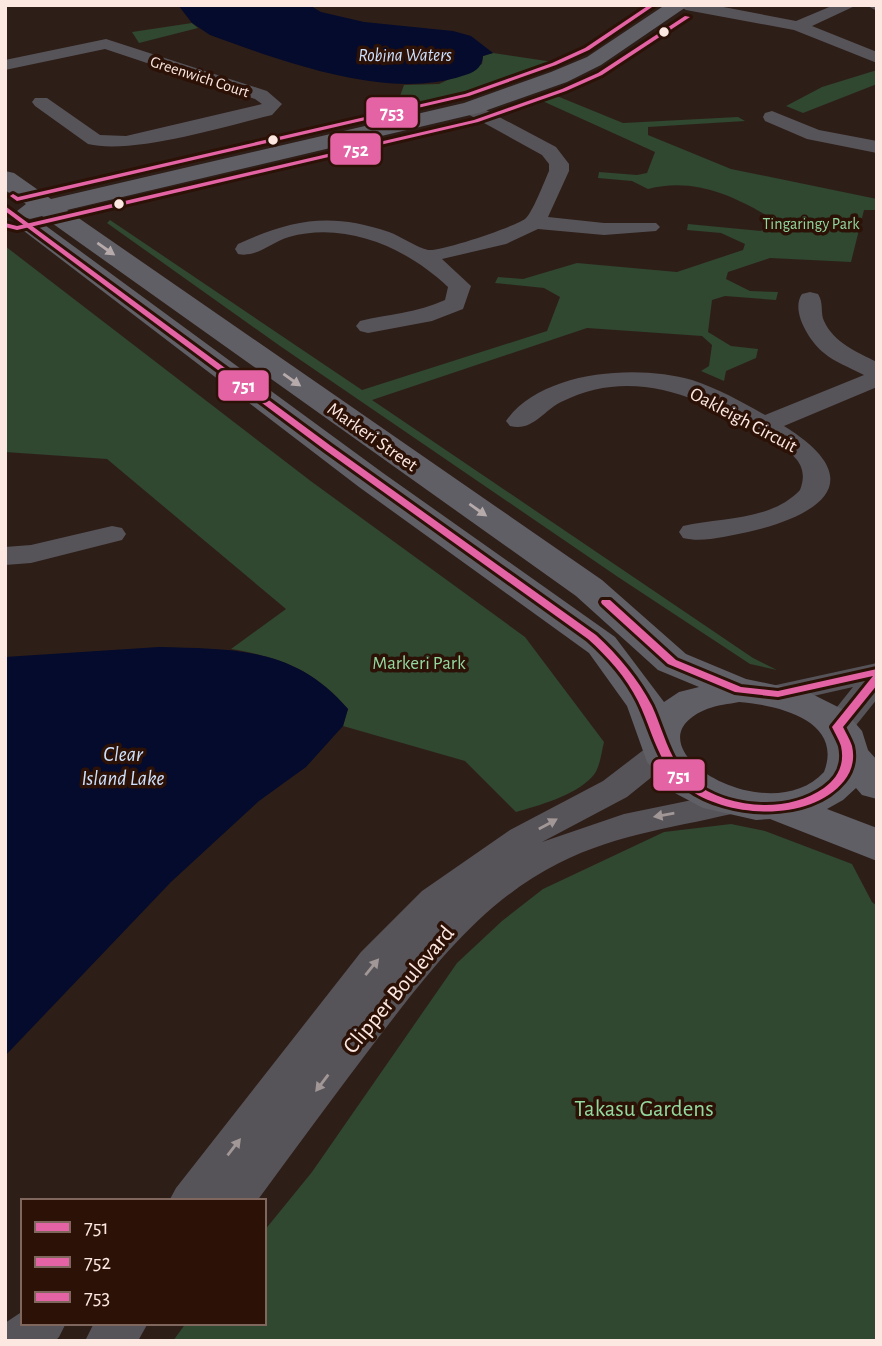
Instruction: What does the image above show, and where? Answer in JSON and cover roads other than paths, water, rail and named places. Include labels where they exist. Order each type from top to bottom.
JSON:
[{"type":"main road","points":[[10,211],[46,207],[471,108],[559,77],[594,61],[679,5]]},
{"type":"main road","name":"Markeri Street","points":[[5,178],[589,588],[672,662],[759,692]]},
{"type":"main road","name":"Markeri Street","points":[[10,211],[371,480],[602,645],[646,705],[661,746]]},
{"type":"main road","points":[[844,741],[845,774],[832,789],[809,801],[780,807],[731,803],[706,795],[685,783],[670,768],[661,746],[664,724],[684,705],[715,693],[759,692],[812,707],[844,741],[877,786]]},
{"type":"main road","points":[[780,807],[856,835],[877,846]]},
{"type":"street","points":[[686,5],[798,26],[877,58]]},
{"type":"street","points":[[798,26],[849,5]]},
{"type":"street","name":"Greenwich Court","points":[[5,65],[106,44],[261,95],[273,104],[265,111],[126,142],[95,140],[41,102]]},
{"type":"street","points":[[471,108],[549,151],[559,164],[535,222]]},
{"type":"street","points":[[772,117],[814,135],[877,147]]},
{"type":"street","points":[[426,257],[498,239],[535,222],[619,230],[649,227]]},
{"type":"street","points":[[246,249],[282,232],[316,228],[367,233],[385,237],[426,257],[460,286],[455,304],[439,312],[409,321],[368,326]]},
{"type":"street","points":[[810,299],[812,321],[832,348],[877,372]]},
{"type":"street","points":[[763,425],[877,378]]},
{"type":"street","name":"Oakleigh Circuit","points":[[519,421],[544,401],[607,380],[666,382],[692,389],[763,425],[811,458],[817,472],[811,497],[793,508],[749,525],[693,532]]},
{"type":"street","points":[[5,556],[32,554],[112,534]]},
{"type":"street","points":[[759,692],[877,672]]},
{"type":"street","points":[[844,741],[877,678]]},
{"type":"street","name":"Clipper Boulevard","points":[[193,1199],[375,962],[435,900],[522,838],[615,789],[661,746]]},
{"type":"street","name":"Clipper Boulevard","points":[[234,1199],[430,945],[490,888],[523,866],[597,833],[641,819],[731,803]]},
{"type":"street","points":[[17,1341],[40,1325]]},
{"type":"street","points":[[108,1341],[123,1325]]},
{"type":"water","name":"Robina Waters","points":[[178,5],[309,5],[321,12],[364,22],[453,31],[471,36],[493,53],[483,56],[476,70],[462,76],[433,82],[401,84],[368,81],[302,66],[210,35],[192,23]]},
{"type":"water","name":"Clear Island Lake","points":[[159,647],[238,651],[285,663],[307,673],[348,709],[343,726],[306,767],[259,801],[171,882],[5,1056],[5,657]]},
{"type":"park label","name":"Tingaringy Park","points":[[811,223]]},
{"type":"park label","name":"Markeri Park","points":[[419,662]]},
{"type":"park label","name":"Takasu Gardens","points":[[644,1108]]}]
